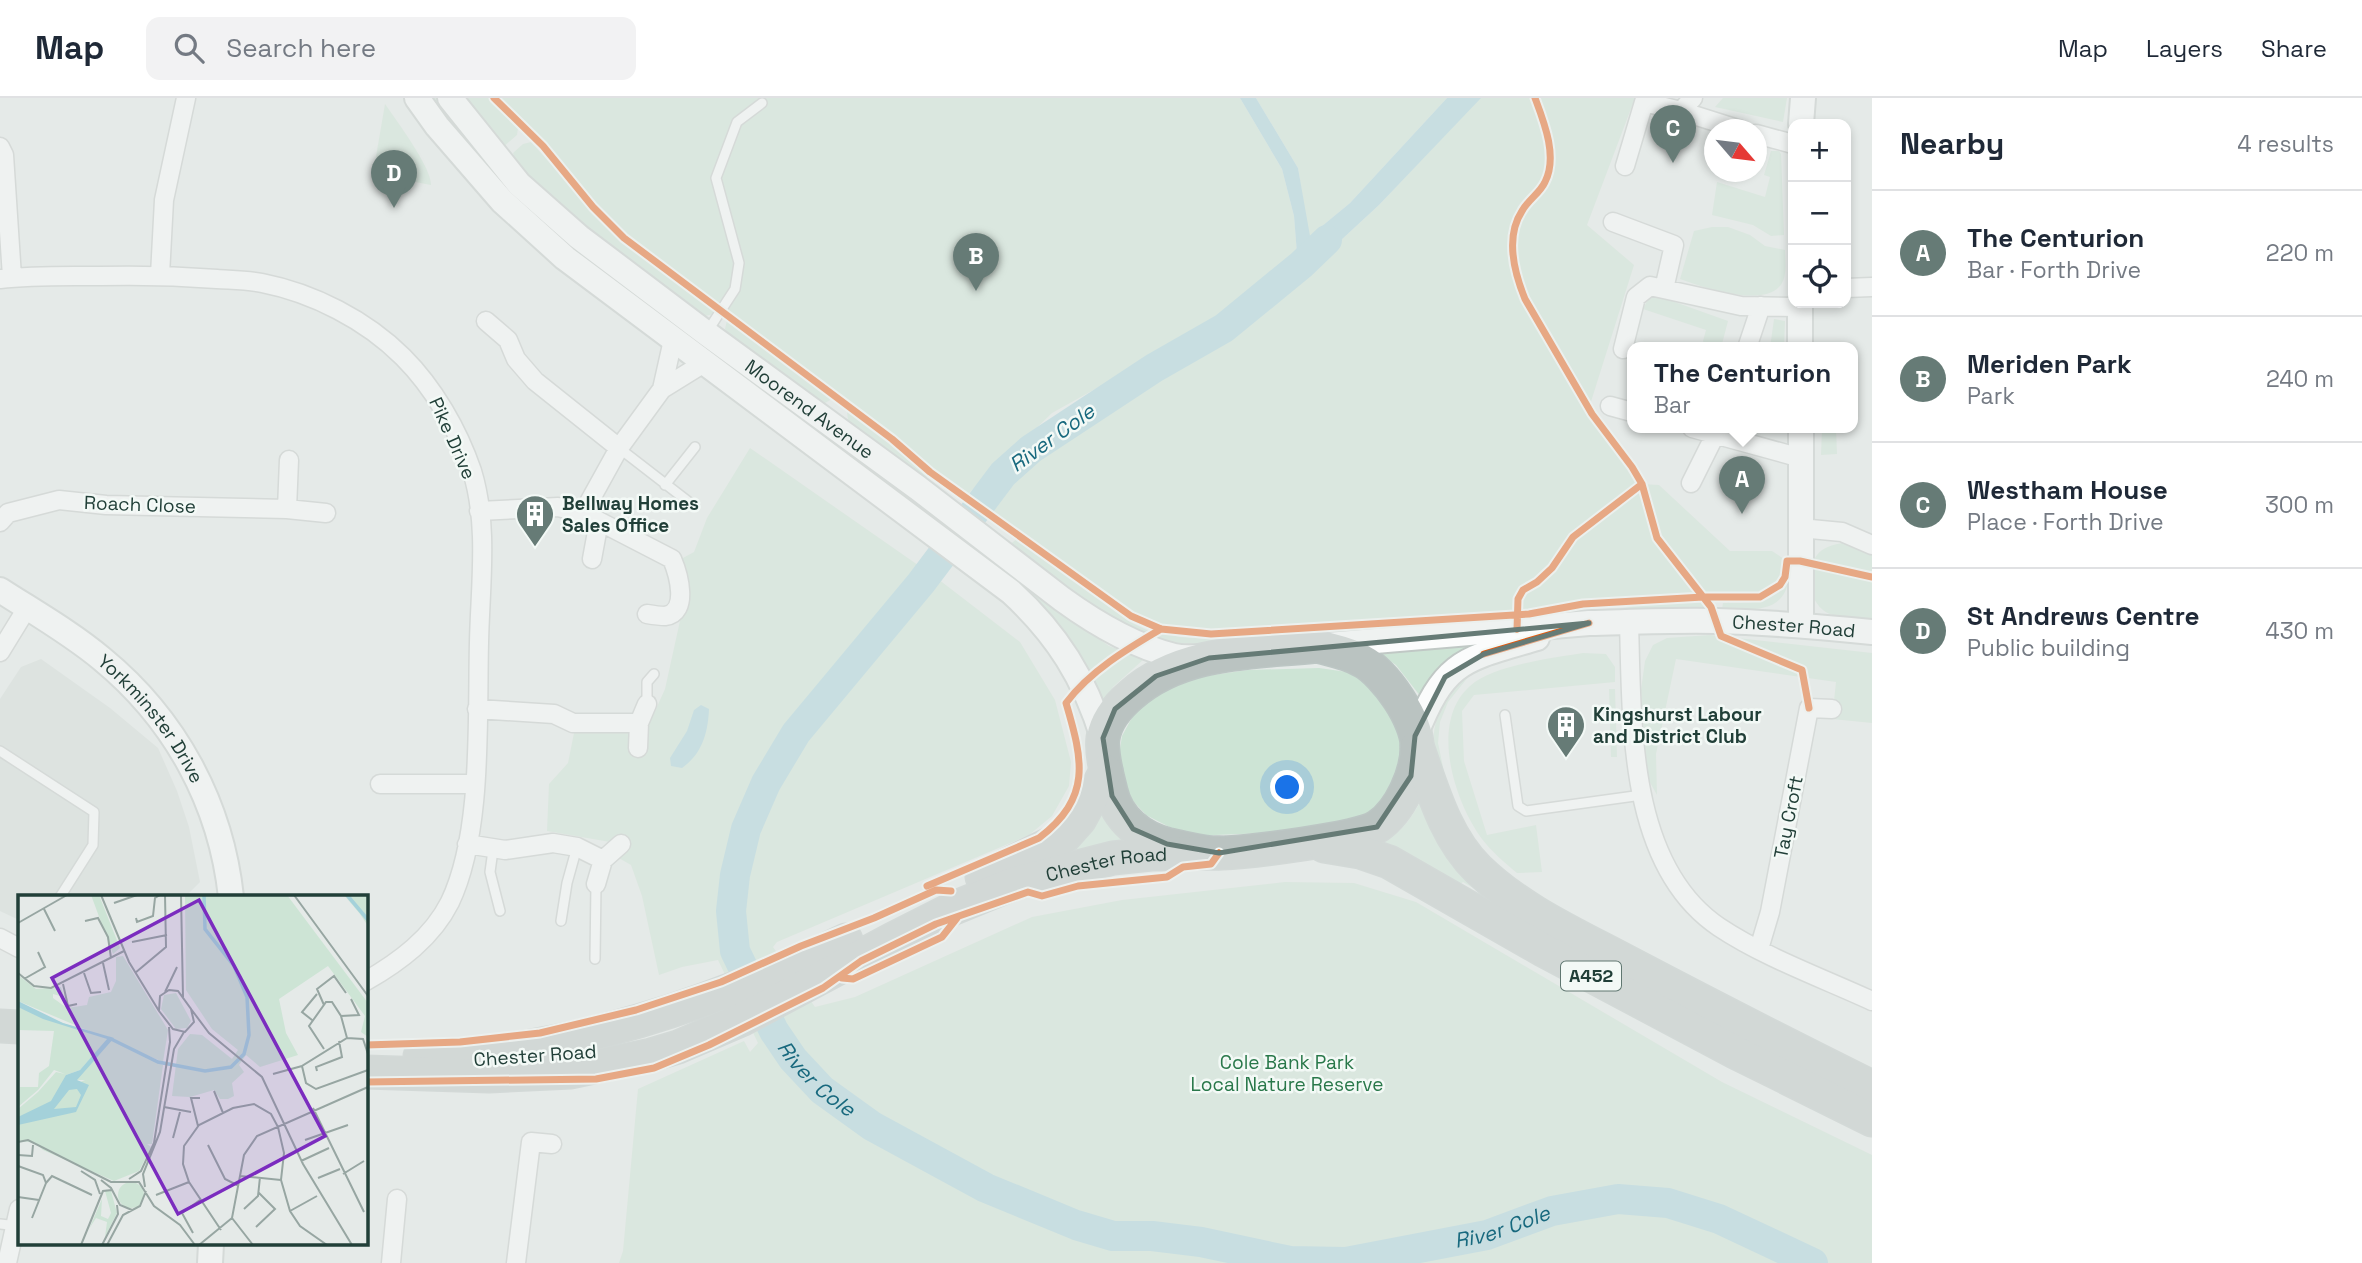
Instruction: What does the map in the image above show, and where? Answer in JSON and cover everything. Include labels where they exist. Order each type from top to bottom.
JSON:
[{"type":"highway","name":"A452","points":[[1416,741],[1411,776],[1403,795],[1390,815],[1377,827],[1360,833],[1307,842],[1219,853],[1167,845],[1149,839],[1133,828],[1112,796],[1103,738],[1115,709],[1156,676],[1180,665],[1209,658],[1317,646],[1363,661],[1384,679],[1403,703],[1435,796],[1453,836],[1477,868],[1507,893],[1552,922],[1745,1024],[1872,1087]]},
{"type":"highway","name":"Chester Road","points":[[368,1072],[489,1076],[571,1072],[651,1055],[678,1046],[741,1020],[813,968],[1064,837],[1080,819],[1107,771]]},
{"type":"highway","name":"A452","points":[[1307,842],[1360,852],[1389,862],[1555,957],[1735,1052],[1872,1120]]},
{"type":"highway","name":"Chester Road","points":[[368,1056],[445,1056],[530,1046],[623,1027],[724,991],[813,968],[1016,883],[1113,858],[1151,854],[1219,853]]},
{"type":"highway","points":[[0,1026],[18,1027]]},
{"type":"highway","points":[[0,1038],[18,1040]]},
{"type":"street","points":[[160,275],[164,200],[186,98]]},
{"type":"street","name":"Moorend Avenue","points":[[417,98],[437,126],[502,201],[565,258],[987,574],[1036,615],[1061,646],[1094,710],[1103,738]]},
{"type":"street","name":"Moorend Avenue","points":[[450,98],[519,184],[579,237],[1085,615],[1138,643],[1175,656],[1209,658]]},
{"type":"street","points":[[1801,119],[1803,98]]},
{"type":"street","points":[[1625,166],[1644,103],[1687,104],[1718,119]]},
{"type":"street","points":[[1767,137],[1788,143]]},
{"type":"street","points":[[0,146],[4,155],[6,278]]},
{"type":"street","points":[[1613,222],[1674,245],[1664,289]]},
{"type":"street","name":"Pike Drive","points":[[6,278],[160,275],[261,283],[295,292],[330,306],[371,331],[403,357],[431,389],[452,425],[472,472],[479,511],[482,569],[475,784],[467,844],[461,873],[449,904],[432,928],[396,964],[368,980]]},
{"type":"street","points":[[1623,349],[1636,298],[1650,285],[1741,306],[1788,305]]},
{"type":"street","points":[[1851,288],[1872,288]]},
{"type":"street","points":[[1749,342],[1761,306]]},
{"type":"street","points":[[1800,308],[1801,342]]},
{"type":"street","points":[[486,321],[508,340],[516,359],[535,381],[619,448]]},
{"type":"street","points":[[662,389],[673,340]]},
{"type":"street","points":[[592,559],[591,517],[619,448],[662,389],[704,363]]},
{"type":"street","points":[[1610,406],[1627,411]]},
{"type":"street","points":[[1708,433],[1801,458]]},
{"type":"street","points":[[1801,433],[1801,625]]},
{"type":"street","points":[[1690,484],[1715,435]]},
{"type":"street","points":[[287,509],[289,460]]},
{"type":"street","name":"Roach Close","points":[[0,522],[8,513],[59,500],[152,507],[287,509],[326,513]]},
{"type":"street","points":[[479,511],[558,507],[591,517],[672,559],[680,579],[681,593],[677,607],[673,613],[666,616],[647,614]]},
{"type":"street","points":[[1800,528],[1842,532],[1872,545]]},
{"type":"street","name":"Yorkminster Drive","points":[[0,590],[102,658],[144,698],[171,731],[205,792],[221,842],[231,895]]},
{"type":"street","points":[[0,652],[27,608]]},
{"type":"street","name":"Chester Road","points":[[1317,646],[1629,622],[1717,621],[1872,632]]},
{"type":"street","points":[[1629,622],[1633,721],[1642,795],[1658,850],[1670,875],[1687,898],[1720,927],[1759,949],[1872,1002]]},
{"type":"street","name":"Chester Road","points":[[1416,741],[1430,700],[1445,677],[1462,663],[1484,654],[1589,624]]},
{"type":"street","points":[[638,748],[639,723],[647,704]]},
{"type":"street","name":"Tay Croft","points":[[1759,949],[1770,912],[1809,708],[1832,709]]},
{"type":"street","points":[[477,709],[554,714],[573,723],[639,723]]},
{"type":"street","points":[[380,784],[475,784]]},
{"type":"street","points":[[467,844],[505,850],[553,843],[577,847],[603,860]]},
{"type":"street","points":[[596,884],[603,860],[621,844]]},
{"type":"street","points":[[0,938],[18,947]]},
{"type":"street","points":[[516,1263],[531,1142],[552,1144]]},
{"type":"street","points":[[391,1263],[397,1199]]},
{"type":"street","points":[[13,1221],[5,1261],[26,1263]]},
{"type":"lane","points":[[706,333],[735,289],[739,263],[716,178],[737,122],[762,103]]},
{"type":"lane","points":[[666,485],[695,447]]},
{"type":"lane","points":[[619,448],[694,506]]},
{"type":"lane","points":[[647,704],[647,682],[654,674]]},
{"type":"lane","points":[[1505,715],[1518,806],[1521,810],[1642,795]]},
{"type":"lane","points":[[0,751],[94,811],[93,845],[61,895]]},
{"type":"lane","points":[[561,921],[567,883],[577,847]]},
{"type":"lane","points":[[494,849],[490,873],[500,911]]},
{"type":"lane","points":[[595,959],[596,884]]},
{"type":"highlighted area","points":[[1589,623],[1484,654],[1445,677],[1415,736],[1411,776],[1377,827],[1219,853],[1167,844],[1133,829],[1112,796],[1103,738],[1115,709],[1136,690],[1156,676],[1209,658]]},
{"type":"shaded area","points":[[41,659],[110,708],[158,748],[189,827],[200,882],[187,895],[18,895],[18,920],[0,911],[0,699],[21,667]]},
{"type":"green space","points":[[429,98],[436,98],[446,112],[724,359],[910,499],[907,504],[559,239],[513,198]]},
{"type":"green space","points":[[462,98],[490,98],[518,128],[517,135],[502,148]]},
{"type":"green space","points":[[494,98],[1240,98],[1282,169],[1294,216],[1297,253],[1276,277],[1236,305],[1149,359],[1052,413],[968,494],[902,447],[930,472],[923,482],[852,429],[846,404],[624,238],[593,207],[543,146]]},
{"type":"green space","points":[[1256,98],[1447,98],[1350,203],[1309,237],[1298,168]]},
{"type":"green space","points":[[1480,98],[1635,98],[1587,225],[1634,265],[1589,408],[1642,484],[1659,485],[1730,551],[1772,551],[1787,561],[1785,577],[1780,585],[1760,597],[1703,597],[1583,604],[1529,614],[1211,634],[1180,632],[1146,623],[1108,602],[988,508],[1033,458],[1225,337],[1274,302],[1379,205]]},
{"type":"green space","points":[[1723,98],[1787,98],[1783,122],[1715,107]]},
{"type":"green space","points":[[385,104],[420,156],[431,185],[373,174]]},
{"type":"green space","points":[[531,142],[615,234],[716,312],[701,317],[576,221],[517,164],[513,153],[523,144]]},
{"type":"green space","points":[[1771,151],[1779,151],[1784,235],[1771,236],[1753,225],[1712,215],[1717,182],[1765,197],[1770,177],[1767,176]]},
{"type":"green space","points":[[1728,227],[1750,235],[1765,246],[1785,250],[1785,274],[1779,287],[1770,293],[1759,295],[1731,294],[1680,279],[1694,231]]},
{"type":"green space","points":[[1658,296],[1728,321],[1723,342],[1703,342],[1706,330],[1643,309],[1648,299]]},
{"type":"green space","points":[[1774,319],[1785,321],[1784,342],[1771,342]]},
{"type":"green space","points":[[727,320],[832,399],[818,404],[729,337],[725,329]]},
{"type":"green space","points":[[1822,433],[1836,433],[1837,454],[1821,455]]},
{"type":"green space","name":"Cole Bank Park Local Nature Reserve","points":[[750,448],[938,579],[1020,642],[1055,700],[1071,762],[1069,786],[1052,816],[1029,835],[777,942],[773,947],[815,1007],[855,997],[1032,917],[1122,900],[1285,882],[1354,883],[1416,902],[1722,1082],[1872,1155],[1872,1263],[619,1263],[623,1251],[638,1089],[744,1041],[750,1052],[758,1043],[718,960],[659,975],[642,896],[631,865],[617,857],[631,842],[623,836],[610,842],[547,831],[549,784],[568,763],[574,733],[647,729],[665,689],[687,589],[688,575],[681,559],[694,552],[707,518]]},
{"type":"green space","points":[[1017,539],[1130,622],[1151,632],[1141,636],[1114,624],[1009,545]]},
{"type":"green space","points":[[1842,543],[1872,555],[1872,619],[1847,618],[1828,613],[1818,605],[1811,591],[1813,561],[1822,550]]},
{"type":"green space","points":[[998,568],[1109,646],[1144,659],[1113,687],[1100,711],[1079,655],[1057,623]]},
{"type":"green space","points":[[1789,578],[1786,590],[1773,604],[1755,609],[1722,609],[1723,603],[1753,602],[1768,598]]},
{"type":"green space","points":[[1701,602],[1706,609],[1653,610],[1622,607],[1636,603]]},
{"type":"green space","points":[[1506,618],[1200,644],[1150,639],[1163,633],[1209,639]]},
{"type":"green space","points":[[1710,635],[1872,653],[1872,723],[1832,719],[1836,682],[1676,659],[1656,754],[1657,795],[1647,777],[1641,690],[1645,661],[1653,645],[1667,638]]},
{"type":"green space","points":[[1474,644],[1456,655],[1421,697],[1396,665],[1376,651]]},
{"type":"green space","points":[[1583,653],[1606,654],[1615,667],[1615,682],[1474,695],[1462,711],[1464,761],[1487,835],[1536,825],[1542,872],[1517,873],[1482,839],[1463,804],[1450,762],[1448,740],[1451,720],[1458,701],[1470,686],[1480,679],[1508,668]]},
{"type":"green space","points":[[1513,656],[1469,676],[1448,702],[1440,722],[1438,743],[1448,791],[1437,769],[1433,743],[1441,705],[1447,693],[1462,676],[1479,667]]},
{"type":"green space","points":[[1319,668],[1347,672],[1373,687],[1400,731],[1401,753],[1390,793],[1370,814],[1354,823],[1268,833],[1187,836],[1146,815],[1134,802],[1124,784],[1118,762],[1122,736],[1135,712],[1152,694],[1177,680],[1248,670]]},
{"type":"green space","points":[[1609,689],[1615,689],[1617,757],[1611,757]]},
{"type":"green space","points":[[1423,796],[1496,901],[1463,882],[1457,887],[1376,848],[1404,826]]},
{"type":"green space","points":[[1101,803],[1130,843],[1036,863]]},
{"type":"water","points":[[1240,98],[1256,98],[1298,168],[1310,236],[1350,203],[1447,98],[1481,98],[1379,205],[1299,279],[1294,216],[1282,169]]},
{"type":"water","points":[[701,705],[709,709],[705,735],[699,750],[682,768],[671,766],[670,758],[687,731],[694,710]]},
{"type":"waterway","name":"River Cole","points":[[1327,240],[1301,265],[1224,328],[1154,368],[1031,449],[1003,474],[921,583],[796,733],[766,783],[746,829],[735,875],[731,911],[735,951],[774,1031],[793,1059],[822,1090],[872,1126],[986,1188],[1076,1225],[1113,1236],[1152,1236],[1201,1242],[1290,1261],[1346,1262],[1487,1235],[1552,1211],[1618,1199],[1668,1203],[1719,1219],[1813,1263]]},
{"type":"cycle path","points":[[494,98],[543,146],[593,207],[624,238],[892,439],[930,472],[1131,616],[1161,629],[1211,634],[1529,614],[1583,604],[1703,597],[1760,597],[1780,585],[1785,577],[1787,561],[1800,561],[1872,577]]},
{"type":"cycle path","points":[[1535,98],[1548,140],[1550,162],[1545,182],[1522,211],[1514,232],[1513,255],[1525,299],[1592,414],[1642,484],[1657,538],[1711,607],[1721,636],[1802,670],[1809,708]]},
{"type":"cycle path","points":[[1517,629],[1518,599],[1523,590],[1552,568],[1573,537],[1642,484]]},
{"type":"cycle path","points":[[1484,654],[1589,623]]},
{"type":"cycle path","points":[[927,886],[1039,838],[1056,823],[1068,808],[1079,777],[1079,760],[1066,703],[1098,671],[1161,629]]},
{"type":"cycle path","points":[[368,1082],[596,1079],[654,1068],[709,1045],[823,988],[861,961],[936,924],[1028,892],[1042,896],[1078,886],[1167,877],[1183,867],[1211,864],[1219,853]]},
{"type":"cycle path","points":[[368,1045],[460,1042],[540,1033],[636,1010],[721,982],[936,890],[951,891]]},
{"type":"cycle path","points":[[842,978],[853,979],[942,937],[957,918]]},
{"type":"place","name":"Westham House","points":[[1673,163]]},
{"type":"place","name":"St Andrews Centre","points":[[394,208]]},
{"type":"place","name":"Meriden Park","points":[[976,291]]},
{"type":"place","name":"The Centurion","points":[[1742,514]]},
{"type":"place","name":"Bellway Homes Sales Office","points":[[535,548]]},
{"type":"place","name":"Kingshurst Labour and District Club","points":[[1566,759]]}]
